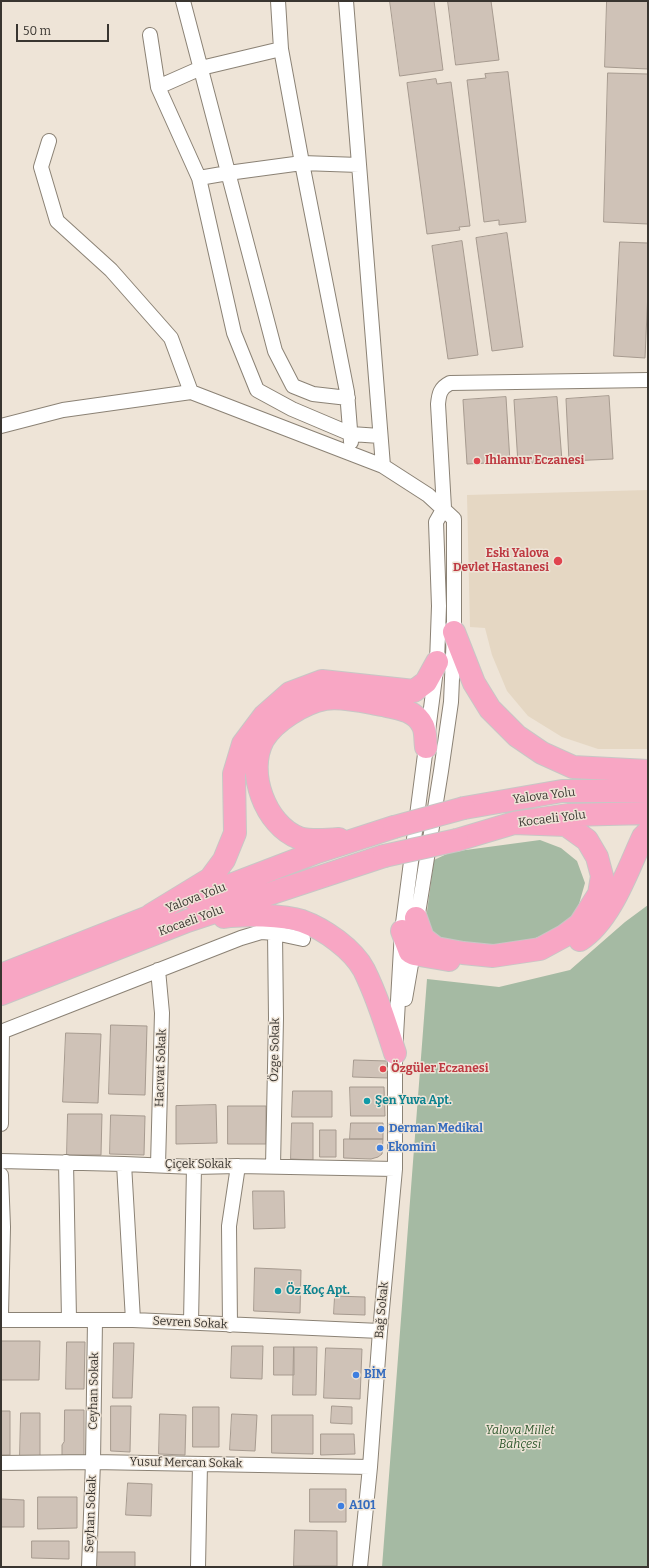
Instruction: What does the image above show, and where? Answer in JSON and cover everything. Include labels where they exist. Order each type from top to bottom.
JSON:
[{"type":"highway","points":[[454,632],[474,683],[490,709],[517,736],[542,753],[573,767],[648,771]]},
{"type":"highway","points":[[151,916],[210,879],[224,860],[235,833],[234,774],[243,744],[264,716],[290,693],[322,681],[414,691],[426,682],[437,662]]},
{"type":"highway","points":[[368,835],[328,840],[300,838],[281,827],[266,809],[259,787],[256,760],[263,740],[278,722],[303,707],[326,699],[355,700],[412,712],[424,726],[426,747]]},
{"type":"highway","name":"Yalova Yolu","points":[[1,975],[310,855],[394,827],[464,808],[562,791],[648,791]]},
{"type":"highway","name":"Kocaeli̇ Yolu","points":[[1,994],[187,921],[384,856],[458,840],[514,823],[568,815],[648,813]]},
{"type":"highway","points":[[409,925],[436,948],[463,954],[493,956],[540,949],[564,936],[580,924],[599,894],[602,876],[597,857],[587,840],[566,825],[514,823]]},
{"type":"highway","points":[[409,925],[410,952],[414,954],[469,964],[509,963],[541,960],[566,949],[590,934],[607,913],[643,836],[648,832]]},
{"type":"highway","points":[[187,921],[232,916],[275,917],[301,921],[324,932],[346,948],[363,968],[376,996],[395,1052]]},
{"type":"street","points":[[183,1],[275,351],[293,386],[313,394],[348,398]]},
{"type":"street","points":[[278,1],[281,49],[348,398],[352,455]]},
{"type":"street","points":[[346,1],[383,466]]},
{"type":"street","points":[[150,35],[158,88],[199,178],[234,333],[257,390],[292,409],[351,434],[380,436]]},
{"type":"street","points":[[158,88],[201,68],[281,49]]},
{"type":"street","points":[[49,141],[41,167],[57,221],[111,270],[171,338],[191,392]]},
{"type":"street","points":[[199,178],[228,172],[302,163],[359,165]]},
{"type":"street","points":[[395,1052],[426,747],[437,662],[439,606],[436,522],[444,508],[438,404],[439,393],[442,386],[450,383],[648,380]]},
{"type":"street","points":[[1,426],[63,410],[191,392],[383,466],[428,495],[444,508],[454,519],[454,632],[450,710],[441,770],[409,925]]},
{"type":"street","points":[[1,1124],[2,1031],[241,938],[261,932],[275,933],[303,939]]},
{"type":"street","name":"Özge Sokak","points":[[273,1166],[276,1018],[275,933]]},
{"type":"street","points":[[395,1052],[414,954]]},
{"type":"street","name":"Hacıvat Sokak","points":[[158,970],[162,1013],[158,1165]]},
{"type":"street","name":"Bağ Sokak","points":[[360,1567],[370,1467],[394,1168],[395,1052]]},
{"type":"street","name":"Çiçek Sokak","points":[[1,1161],[194,1167],[273,1166],[394,1168]]},
{"type":"street","points":[[66,1162],[69,1319]]},
{"type":"street","points":[[124,1164],[133,1320]]},
{"type":"street","points":[[230,1324],[229,1226],[238,1166]]},
{"type":"street","points":[[191,1322],[194,1167]]},
{"type":"street","points":[[1,1175],[3,1227],[1,1314]]},
{"type":"street","name":"Sevren Sokak","points":[[1,1320],[133,1320],[380,1331]]},
{"type":"street","name":"Ceyhan Sokak","points":[[93,1462],[95,1320]]},
{"type":"street","name":"Yusuf Mercan Sokak","points":[[1,1464],[93,1462],[370,1467]]},
{"type":"street","name":"Seyhan Sokak","points":[[89,1567],[93,1462]]},
{"type":"street","points":[[198,1567],[200,1464]]},
{"type":"shaded area","name":"Eski Yalova Devlet Hastanesi","points":[[648,490],[648,749],[598,749],[562,737],[528,716],[507,691],[492,655],[485,628],[470,627],[467,495]]},
{"type":"green space","points":[[540,840],[561,848],[577,861],[585,883],[579,904],[572,919],[547,934],[515,945],[487,950],[449,944],[425,926],[434,860],[451,852]]},
{"type":"green space","name":"Yalova Millet Bahçesi","points":[[648,905],[648,1567],[382,1567],[427,979],[499,987],[570,970],[625,922]]},
{"type":"building","points":[[390,1],[434,1],[443,70],[400,76]]},
{"type":"building","points":[[448,1],[491,1],[499,60],[456,65]]},
{"type":"building","points":[[607,1],[648,1],[648,69],[605,67]]},
{"type":"building","points":[[508,72],[526,222],[499,225],[499,220],[484,222],[467,80],[486,78],[485,74]]},
{"type":"building","points":[[608,73],[648,74],[648,224],[604,222]]},
{"type":"building","points":[[436,79],[437,84],[451,82],[470,226],[459,227],[460,230],[427,234],[407,83]]},
{"type":"building","points":[[507,233],[523,347],[492,351],[476,238]]},
{"type":"building","points":[[462,241],[478,355],[448,359],[432,246]]},
{"type":"building","points":[[620,242],[648,243],[648,291],[645,358],[614,356]]},
{"type":"building","points":[[609,396],[613,459],[569,461],[566,399]]},
{"type":"building","points":[[506,397],[510,462],[467,464],[463,400]]},
{"type":"building","points":[[557,397],[562,461],[518,464],[514,400]]},
{"type":"building","points":[[111,1025],[147,1026],[145,1095],[109,1094]]},
{"type":"building","points":[[66,1033],[101,1034],[98,1103],[63,1102]]},
{"type":"building","points":[[354,1060],[388,1061],[388,1078],[353,1077]]},
{"type":"building","name":"Şen Yuva Apt.","points":[[350,1087],[384,1087],[385,1116],[351,1116]]},
{"type":"building","points":[[293,1091],[332,1091],[332,1117],[292,1117]]},
{"type":"building","points":[[216,1105],[217,1143],[176,1144],[176,1106]]},
{"type":"building","points":[[228,1106],[266,1106],[266,1144],[228,1144]]},
{"type":"building","points":[[68,1114],[102,1114],[101,1155],[67,1155]]},
{"type":"building","points":[[111,1115],[145,1116],[144,1155],[110,1154]]},
{"type":"building","points":[[292,1123],[313,1123],[313,1160],[291,1159]]},
{"type":"building","points":[[351,1123],[383,1123],[383,1139],[350,1139]]},
{"type":"building","points":[[320,1130],[336,1130],[336,1157],[320,1157]]},
{"type":"building","points":[[344,1139],[383,1139],[382,1154],[371,1159],[344,1158]]},
{"type":"building","points":[[253,1191],[284,1191],[285,1228],[254,1229]]},
{"type":"building","name":"Öz Koç Apt.","points":[[255,1268],[301,1270],[300,1313],[254,1311]]},
{"type":"building","points":[[335,1296],[365,1297],[365,1315],[334,1314]]},
{"type":"building","points":[[1,1341],[40,1341],[39,1380],[1,1380]]},
{"type":"building","points":[[67,1342],[85,1342],[84,1389],[66,1389]]},
{"type":"building","points":[[114,1343],[134,1343],[132,1398],[113,1398]]},
{"type":"building","points":[[232,1346],[263,1346],[262,1379],[231,1378]]},
{"type":"building","points":[[274,1347],[294,1347],[294,1375],[274,1375]]},
{"type":"building","points":[[294,1347],[317,1347],[316,1395],[293,1395]]},
{"type":"building","points":[[326,1348],[362,1349],[360,1399],[324,1398]]},
{"type":"building","points":[[111,1406],[131,1406],[130,1452],[111,1451]]},
{"type":"building","points":[[332,1406],[352,1407],[352,1424],[331,1423]]},
{"type":"building","points":[[193,1407],[219,1407],[219,1447],[193,1447]]},
{"type":"building","points":[[65,1410],[84,1410],[84,1457],[62,1457]]},
{"type":"building","points":[[1,1411],[10,1411],[10,1455],[1,1455]]},
{"type":"building","points":[[21,1413],[40,1413],[40,1456],[20,1456]]},
{"type":"building","points":[[160,1414],[186,1415],[185,1455],[159,1454]]},
{"type":"building","points":[[232,1414],[257,1415],[255,1451],[230,1450]]},
{"type":"building","points":[[272,1415],[313,1415],[313,1454],[272,1453]]},
{"type":"building","points":[[321,1434],[354,1434],[355,1454],[321,1455]]},
{"type":"building","points":[[128,1483],[152,1484],[151,1516],[126,1515]]},
{"type":"building","points":[[310,1489],[346,1489],[346,1522],[310,1522]]},
{"type":"building","points":[[38,1497],[77,1497],[77,1528],[38,1529]]},
{"type":"building","points":[[1,1499],[24,1500],[24,1527],[1,1527]]},
{"type":"building","points":[[295,1530],[337,1531],[337,1566],[294,1566]]},
{"type":"building","points":[[32,1541],[69,1541],[69,1559],[32,1558]]},
{"type":"building","points":[[95,1552],[135,1552],[135,1567],[95,1567]]},
{"type":"place","name":"Ihlamur Eczanesi","points":[[477,461]]},
{"type":"place","name":"Eski Yalova Devlet Hastanesi","points":[[558,561]]},
{"type":"place","name":"Özgüler Eczanesi","points":[[383,1069]]},
{"type":"place","name":"Şen Yuva Apt.","points":[[367,1101]]},
{"type":"place","name":"Derman Medikal","points":[[381,1129]]},
{"type":"place","name":"Ekomini","points":[[380,1148]]},
{"type":"place","name":"Öz Koç Apt.","points":[[278,1291]]},
{"type":"place","name":"BİM","points":[[356,1375]]},
{"type":"place","name":"A101","points":[[341,1506]]}]
